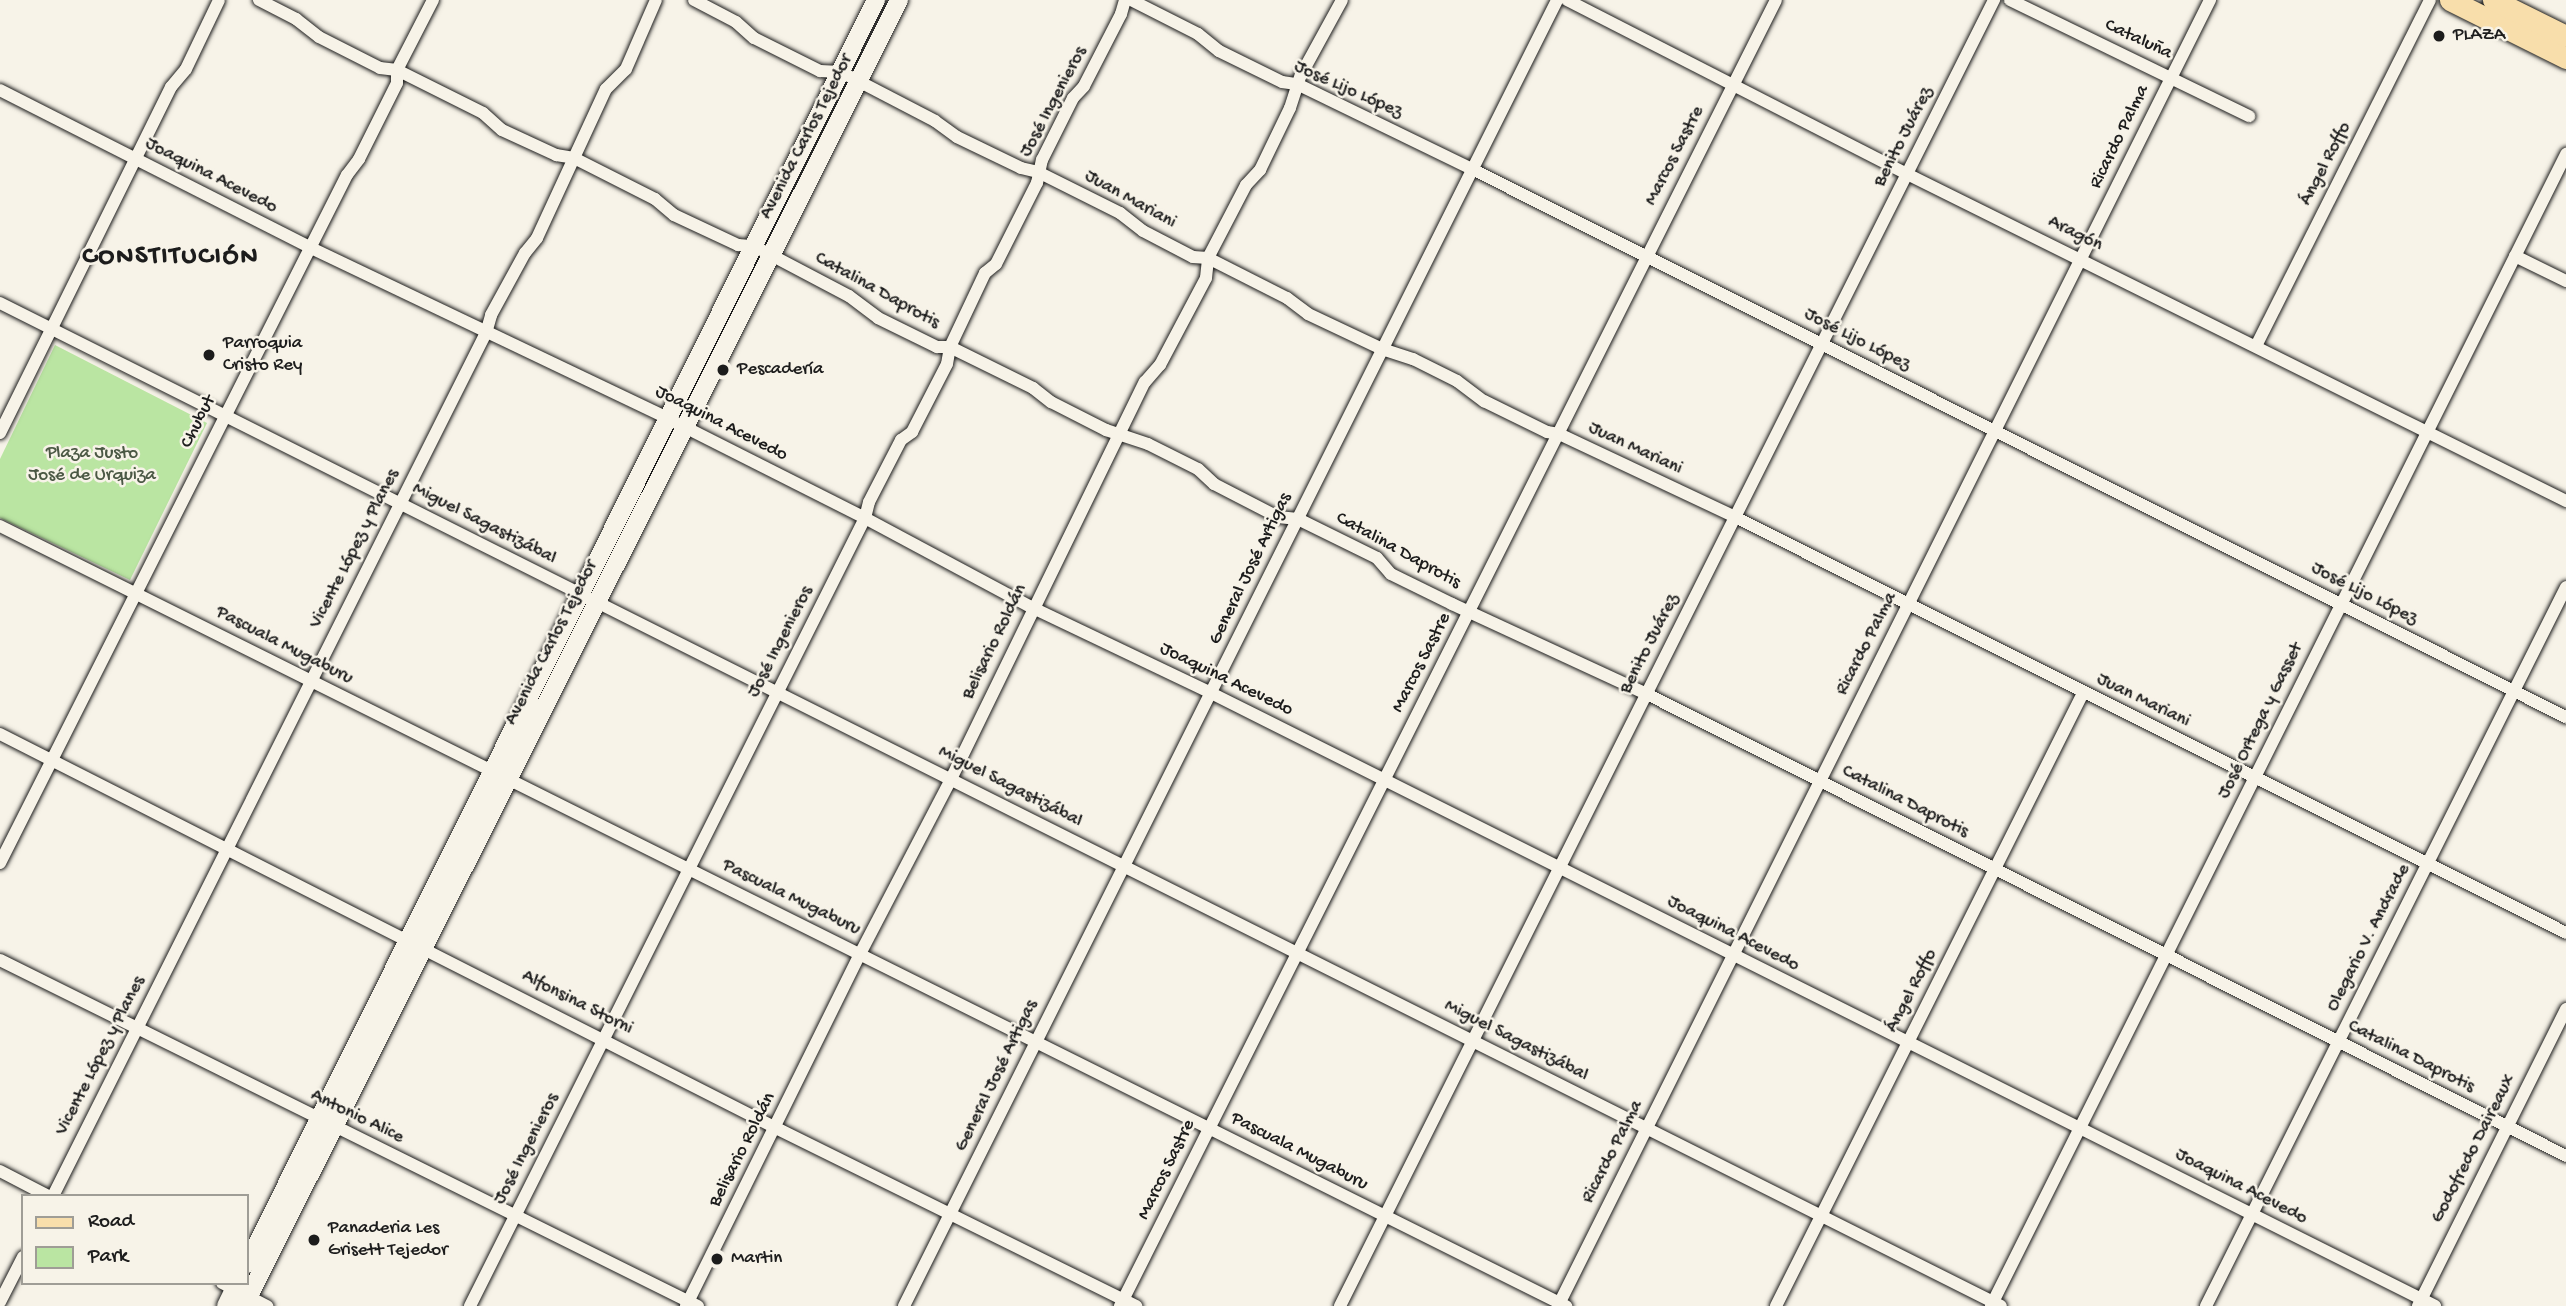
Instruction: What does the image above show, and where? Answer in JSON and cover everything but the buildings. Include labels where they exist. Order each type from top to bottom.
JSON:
[{"type":"main road","name":"Avenida Carlos Tejedor","points":[[248,1271],[326,1123],[676,423],[754,246],[876,0]]},
{"type":"main road","name":"Avenida Carlos Tejedor","points":[[676,423],[771,255],[899,0]]},
{"type":"main road","points":[[2450,0],[2566,58]]},
{"type":"main road","points":[[2493,0],[2566,36]]},
{"type":"main road","name":"Avenida Carlos Tejedor","points":[[248,1262],[326,1123]]},
{"type":"main road","name":"Avenida Carlos Tejedor","points":[[226,1306],[237,1292]]},
{"type":"street","points":[[0,433],[171,87],[186,69],[219,0]]},
{"type":"street","name":"Catalina Daprotis","points":[[259,0],[296,19],[318,37],[380,68],[397,70],[482,113],[502,130],[556,155],[574,158],[655,200],[674,215],[738,245],[754,246],[849,296],[878,318],[937,347],[950,347],[1119,436],[1148,444],[1198,469],[1214,484],[1278,517],[1298,519],[1377,558],[1391,574],[1647,694],[2566,1156]]},
{"type":"street","name":"Chubut","points":[[0,863],[224,415],[397,83],[397,70],[433,0]]},
{"type":"street","name":"Vicente López y Planes","points":[[52,1194],[486,333],[491,315],[525,253],[537,238],[606,89],[626,69],[656,0]]},
{"type":"street","name":"Juan Mariani","points":[[694,0],[736,22],[754,38],[820,71],[841,72],[968,142],[1021,168],[1038,172],[1120,214],[1143,231],[1194,257],[1208,258],[1287,298],[1308,314],[1382,349],[1413,359],[1457,381],[1484,401],[1546,432],[1559,434],[1735,517],[2566,933]]},
{"type":"street","name":"José Ingenieros","points":[[470,1306],[865,518],[901,440],[912,432],[947,364],[950,347],[985,273],[996,264],[1037,183],[1038,172],[1073,98],[1084,86],[1121,14],[1125,0]]},
{"type":"street","name":"José Lijo López","points":[[1131,0],[1198,34],[1219,51],[1282,82],[1297,84],[1472,169],[2566,717]]},
{"type":"street","name":"Belisario Roldán","points":[[691,1304],[860,954],[951,779],[1032,608],[1145,382],[1160,365],[1206,278],[1208,258],[1246,185],[1260,170],[1290,108],[1297,84],[1342,0]]},
{"type":"street","name":"General José Artigas","points":[[904,1306],[1557,0]]},
{"type":"street","name":"Aragón","points":[[1567,0],[1907,174],[2081,258],[2566,502]]},
{"type":"street","name":"Marcos Sastre","points":[[1122,1303],[1776,0]]},
{"type":"street","name":"Benito Juárez","points":[[1340,1306],[1994,0]]},
{"type":"street","name":"Cataluña","points":[[2010,0],[2249,116]]},
{"type":"street","name":"Ricardo Palma","points":[[1561,1305],[2210,0]]},
{"type":"street","name":"Ángel Roffo","points":[[2256,346],[2430,0]]},
{"type":"street","name":"Joaquina Acevedo","points":[[0,89],[311,248],[676,423],[865,518],[1032,608],[1211,693],[2252,1214],[2419,1302],[2435,1306]]},
{"type":"street","name":"José Ortega y Gasset","points":[[1995,1305],[2080,1128],[2566,153]]},
{"type":"street","points":[[2515,256],[2566,281]]},
{"type":"street","name":"Miguel Sagastizábal","points":[[0,303],[1995,1305]]},
{"type":"street","name":"Pascuala Mugaburu","points":[[0,526],[1561,1305]]},
{"type":"street","name":"Olegario V. Andrade","points":[[2206,1306],[2566,587]]},
{"type":"street","name":"Ángel Roffo","points":[[1776,1306],[2083,693]]},
{"type":"street","name":"Alfonsina Storni","points":[[0,734],[604,1038],[776,1128],[951,1213],[1122,1303],[1136,1306]]},
{"type":"street","name":"Antonio Alice","points":[[0,960],[691,1304]]},
{"type":"street","name":"Godofredo Daireaux","points":[[2419,1302],[2566,1009]]},
{"type":"street","points":[[0,1171],[47,1194]]},
{"type":"street","points":[[0,1302],[21,1261]]},
{"type":"street","points":[[237,1292],[267,1306]]},
{"type":"green space","name":"Plaza Justo José de Urquiza","points":[[55,345],[207,423],[130,580],[0,518],[0,459]]},
{"type":"place","name":"PLAZA","points":[[2439,36]]},
{"type":"place","name":"Parroquia Cristo Rey","points":[[209,355]]},
{"type":"place","name":"Pescadería","points":[[723,370]]},
{"type":"place","name":"Panaderia Les Grisett Tejedor","points":[[314,1240]]},
{"type":"place","name":"Martin","points":[[717,1259]]},
{"type":"district","name":"CONSTITUCIÓN","points":[[171,258]]}]
